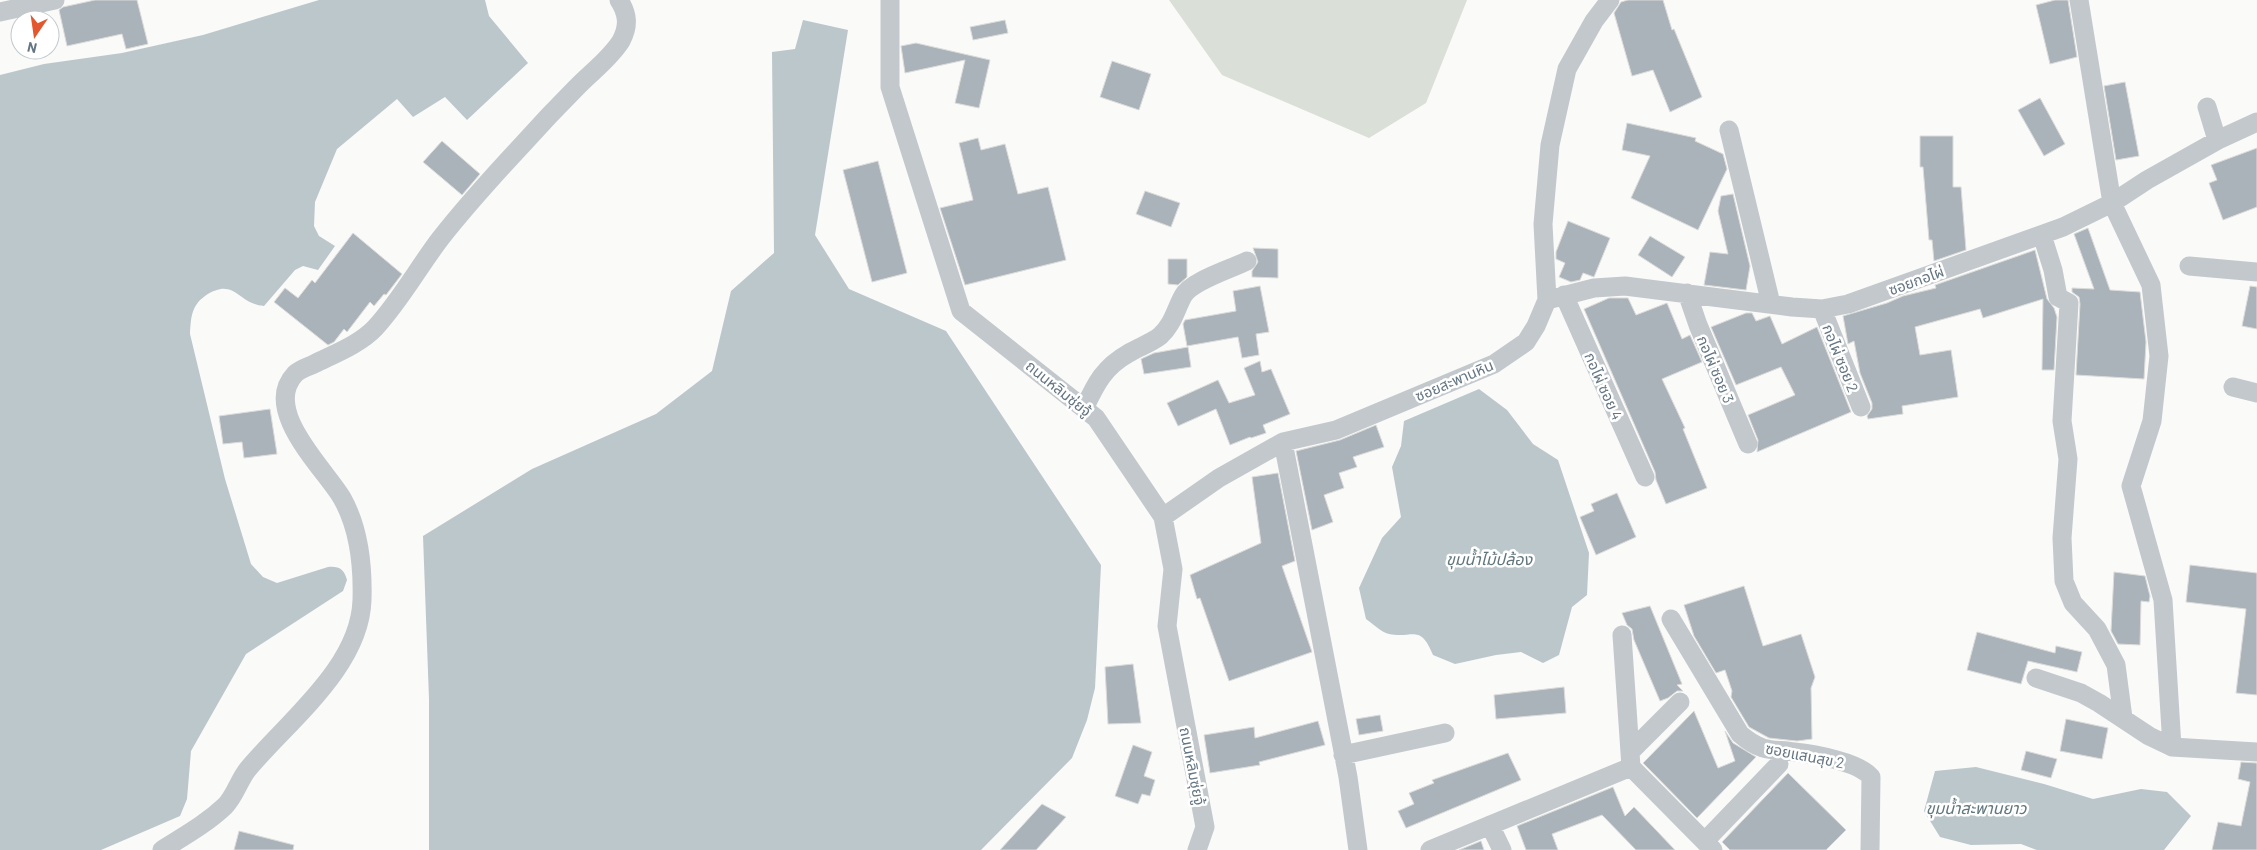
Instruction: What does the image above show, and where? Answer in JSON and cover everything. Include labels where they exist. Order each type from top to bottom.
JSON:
[{"type":"street","points":[[0,12],[55,0]]},
{"type":"street","points":[[162,850],[206,823],[228,804],[246,772],[333,675],[356,632],[362,601],[360,559],[356,533],[342,499],[304,447],[288,416],[286,400],[290,383],[298,372],[357,342],[374,329],[441,238],[522,144],[578,86],[611,56],[622,39],[626,27],[627,16],[619,0]]},
{"type":"street","name":"ถนนหลิมซุ่ยจู้","points":[[890,0],[890,87],[961,311],[1096,418],[1163,517],[1173,569],[1167,626],[1205,826],[1197,850]]},
{"type":"street","name":"ซอยสะพานหิน","points":[[1163,517],[1219,478],[1283,442],[1336,430],[1494,364],[1526,342],[1555,298],[1542,224],[1550,145],[1567,69],[1594,21],[1610,0]]},
{"type":"street","points":[[2078,0],[2112,203],[2151,285],[2159,356],[2152,421],[2131,486],[2163,600],[2172,747]]},
{"type":"street","points":[[2207,108],[2217,140]]},
{"type":"street","name":"ซอยกอไผ่","points":[[1555,298],[1594,288],[1625,286],[1822,309],[1848,304],[2063,227],[2112,203],[2146,180],[2217,140],[2257,122]]},
{"type":"street","points":[[1730,130],[1771,304]]},
{"type":"street","points":[[2042,235],[2053,270],[2058,297],[2068,303],[2062,422],[2068,459],[2062,538],[2064,581],[2073,603],[2097,629],[2116,665],[2123,718]]},
{"type":"street","points":[[1084,409],[1093,390],[1107,369],[1128,354],[1159,337],[1170,325],[1184,295],[1192,287],[1247,261]]},
{"type":"street","points":[[2189,266],[2257,272]]},
{"type":"street","name":"กอไผ่ ซอย 3","points":[[1687,294],[1698,326],[1748,444]]},
{"type":"street","name":"กอไผ่ ซอย 4","points":[[1555,298],[1645,477]]},
{"type":"street","name":"กอไผ่ ซอย 2","points":[[1822,309],[1861,407]]},
{"type":"street","points":[[2233,387],[2257,393]]},
{"type":"street","points":[[1283,442],[1344,755],[1358,850]]},
{"type":"street","name":"ซอยแสนสุข 2","points":[[1671,619],[1740,734],[1750,743],[1764,748],[1803,753],[1854,765],[1866,770],[1870,777],[1870,850]]},
{"type":"street","points":[[1622,635],[1631,760],[1709,846],[1779,764]]},
{"type":"street","points":[[2036,678],[2081,693],[2149,736],[2172,747],[2257,752]]},
{"type":"street","points":[[1430,850],[1490,825],[1631,760],[1680,702]]},
{"type":"street","points":[[1344,755],[1445,733]]},
{"type":"street","points":[[1490,825],[1502,850]]},
{"type":"shaded area","points":[[1169,0],[1467,0],[1426,103],[1369,138],[1222,75]]},
{"type":"water","points":[[319,0],[485,0],[489,16],[528,63],[467,120],[445,97],[413,117],[397,99],[337,149],[315,202],[314,226],[319,236],[335,246],[318,270],[303,266],[295,270],[264,306],[248,301],[230,290],[223,289],[205,296],[194,308],[190,334],[225,479],[251,564],[263,577],[277,583],[328,567],[335,567],[343,571],[347,580],[343,591],[246,654],[191,751],[187,799],[180,816],[101,850],[0,850],[0,75],[44,64],[122,53],[203,35]]},
{"type":"water","points":[[803,20],[848,30],[815,235],[849,289],[946,331],[1101,565],[1095,688],[1087,720],[1072,758],[981,850],[429,850],[429,699],[423,536],[532,469],[656,414],[712,371],[731,291],[774,253],[772,52],[795,49]]},
{"type":"water","name":"ขุมน้ำไม้ปล้อง","points":[[1479,389],[1507,410],[1533,444],[1558,460],[1589,553],[1587,595],[1572,607],[1559,655],[1543,663],[1521,652],[1496,655],[1455,664],[1433,655],[1424,639],[1420,636],[1415,634],[1389,634],[1366,619],[1359,588],[1382,538],[1401,517],[1392,467],[1401,446],[1404,421]]},
{"type":"water","name":"ขุมน้ำสะพานยาว","points":[[1976,767],[2044,784],[2093,799],[2141,789],[2167,792],[2191,816],[2164,850],[2037,850],[2021,844],[1971,845],[1940,837],[1924,811],[1935,771]]},
{"type":"building","points":[[95,0],[137,0],[148,44],[126,49],[122,34],[67,46],[59,10],[63,7]]},
{"type":"building","points":[[1628,0],[1663,0],[1672,30],[1674,29],[1702,97],[1670,112],[1653,70],[1632,76],[1614,13],[1621,2]]},
{"type":"building","points":[[2055,0],[2068,0],[2077,57],[2050,64],[2036,5]]},
{"type":"building","points":[[1005,20],[1008,33],[973,40],[970,27]]},
{"type":"building","points":[[916,43],[990,60],[979,108],[955,103],[965,60],[905,73],[901,46]]},
{"type":"building","points":[[1112,61],[1151,74],[1139,110],[1100,97]]},
{"type":"building","points":[[2125,82],[2139,156],[2116,160],[2104,86]]},
{"type":"building","points":[[2040,98],[2065,144],[2044,156],[2018,110]]},
{"type":"building","points":[[1627,123],[1696,138],[1695,141],[1723,154],[1727,169],[1698,230],[1631,198],[1650,156],[1622,150]]},
{"type":"building","points":[[1920,136],[1953,136],[1953,187],[1961,187],[1966,250],[1934,261],[1932,240],[1929,240],[1923,167],[1920,167]]},
{"type":"building","points":[[978,138],[981,150],[1005,144],[1018,194],[1048,187],[1066,260],[965,285],[940,208],[973,200],[959,143]]},
{"type":"building","points":[[442,141],[480,174],[462,195],[423,162]]},
{"type":"building","points":[[2257,148],[2257,207],[2223,220],[2209,183],[2217,180],[2211,165]]},
{"type":"building","points":[[878,161],[907,273],[872,282],[843,170]]},
{"type":"building","points":[[1145,191],[1180,203],[1171,227],[1136,214]]},
{"type":"building","points":[[1733,194],[1750,266],[1746,290],[1704,285],[1710,252],[1728,254],[1718,211],[1721,196]]},
{"type":"building","points":[[1568,221],[1610,238],[1594,277],[1583,273],[1580,280],[1571,282],[1559,277],[1565,263],[1556,259],[1556,252]]},
{"type":"building","points":[[2088,228],[2110,290],[2140,292],[2146,342],[2144,379],[2076,375],[2080,304],[2079,297],[2072,292],[2072,288],[2094,289],[2074,234]]},
{"type":"building","points":[[353,233],[402,274],[386,295],[384,294],[374,306],[370,302],[347,332],[344,329],[334,342],[328,345],[274,302],[285,288],[298,298],[312,280],[315,283]]},
{"type":"building","points":[[1650,236],[1685,257],[1672,277],[1638,255]]},
{"type":"building","points":[[1253,248],[1278,249],[1278,278],[1252,277],[1252,271],[1258,262]]},
{"type":"building","points":[[2035,250],[2047,299],[2054,308],[2057,317],[2054,370],[2042,370],[2043,299],[1983,318],[1980,309],[1915,327],[1920,355],[1951,350],[1958,397],[1902,406],[1903,414],[1868,419],[1867,416],[1872,409],[1872,403],[1860,373],[1854,341],[1848,344],[1843,316],[1887,303],[1903,296],[1936,288],[1935,285]]},
{"type":"building","points":[[1168,259],[1187,259],[1187,277],[1178,285],[1168,284]]},
{"type":"building","points":[[1260,286],[1269,332],[1256,334],[1259,355],[1242,358],[1238,337],[1187,346],[1183,324],[1185,320],[1236,311],[1233,291]]},
{"type":"building","points":[[2250,286],[2257,287],[2257,329],[2242,326]]},
{"type":"building","points":[[1609,298],[1628,298],[1636,315],[1667,303],[1682,339],[1690,335],[1702,362],[1662,379],[1685,428],[1683,429],[1707,488],[1666,504],[1656,480],[1655,472],[1584,309]]},
{"type":"building","points":[[1746,313],[1752,313],[1756,321],[1770,316],[1782,344],[1817,327],[1851,412],[1757,452],[1758,440],[1748,415],[1795,395],[1781,367],[1736,385],[1711,327]]},
{"type":"building","points":[[1188,347],[1191,367],[1144,374],[1141,359],[1154,353]]},
{"type":"building","points":[[1260,361],[1262,372],[1271,369],[1290,414],[1263,425],[1266,433],[1230,445],[1216,409],[1178,426],[1167,403],[1218,380],[1229,403],[1255,395],[1244,368]]},
{"type":"building","points":[[270,409],[277,454],[244,458],[242,442],[223,444],[219,416]]},
{"type":"building","points":[[1376,425],[1384,447],[1353,457],[1357,467],[1339,473],[1344,488],[1324,495],[1333,522],[1312,530],[1296,451],[1340,440]]},
{"type":"building","points":[[1278,473],[1295,561],[1282,566],[1312,652],[1229,681],[1200,598],[1197,599],[1190,575],[1261,543],[1252,477]]},
{"type":"building","points":[[1617,493],[1636,537],[1596,555],[1580,517],[1594,511],[1591,504]]},
{"type":"building","points":[[2190,565],[2257,573],[2257,695],[2236,693],[2246,609],[2186,602]]},
{"type":"building","points":[[2114,572],[2145,576],[2150,596],[2149,602],[2141,601],[2140,645],[2118,644],[2111,631]]},
{"type":"building","points":[[1744,586],[1763,646],[1801,634],[1815,677],[1811,688],[1812,739],[1797,741],[1769,738],[1749,727],[1731,697],[1732,691],[1725,670],[1716,673],[1694,636],[1684,605]]},
{"type":"building","points":[[1650,606],[1682,684],[1677,685],[1683,691],[1677,691],[1660,701],[1634,640],[1632,629],[1627,625],[1622,613]]},
{"type":"building","points":[[1977,632],[2055,653],[2056,646],[2082,652],[2077,672],[2028,661],[2021,684],[1967,670]]},
{"type":"building","points":[[1133,664],[1141,723],[1108,724],[1105,667]]},
{"type":"building","points":[[1564,687],[1566,713],[1496,719],[1494,695]]},
{"type":"building","points":[[1694,711],[1718,768],[1735,761],[1725,731],[1733,743],[1756,757],[1697,818],[1643,763]]},
{"type":"building","points":[[1380,715],[1383,731],[1359,735],[1356,719]]},
{"type":"building","points":[[2066,719],[2108,728],[2102,759],[2060,751]]},
{"type":"building","points":[[1318,721],[1325,745],[1259,762],[1260,765],[1210,773],[1204,735],[1254,727],[1255,738]]},
{"type":"building","points":[[1133,745],[1152,752],[1144,776],[1155,780],[1150,796],[1142,794],[1138,804],[1115,796]]},
{"type":"building","points":[[2026,751],[2057,759],[2051,778],[2021,770]]},
{"type":"building","points":[[1508,753],[1521,780],[1406,828],[1398,811],[1414,804],[1409,793],[1434,783],[1432,780]]},
{"type":"building","points":[[2241,762],[2257,763],[2257,850],[2212,850],[2218,822],[2241,826],[2250,782],[2238,779]]},
{"type":"building","points":[[1788,773],[1846,830],[1826,850],[1730,850],[1722,842]]},
{"type":"building","points":[[1613,787],[1625,816],[1634,807],[1675,850],[1636,850],[1602,815],[1552,834],[1558,850],[1526,850],[1517,826]]},
{"type":"building","points":[[1042,804],[1066,817],[1036,850],[1000,850]]},
{"type":"building","points":[[239,831],[294,845],[293,850],[234,850]]},
{"type":"building","points":[[1481,841],[1484,850],[1459,850]]}]
